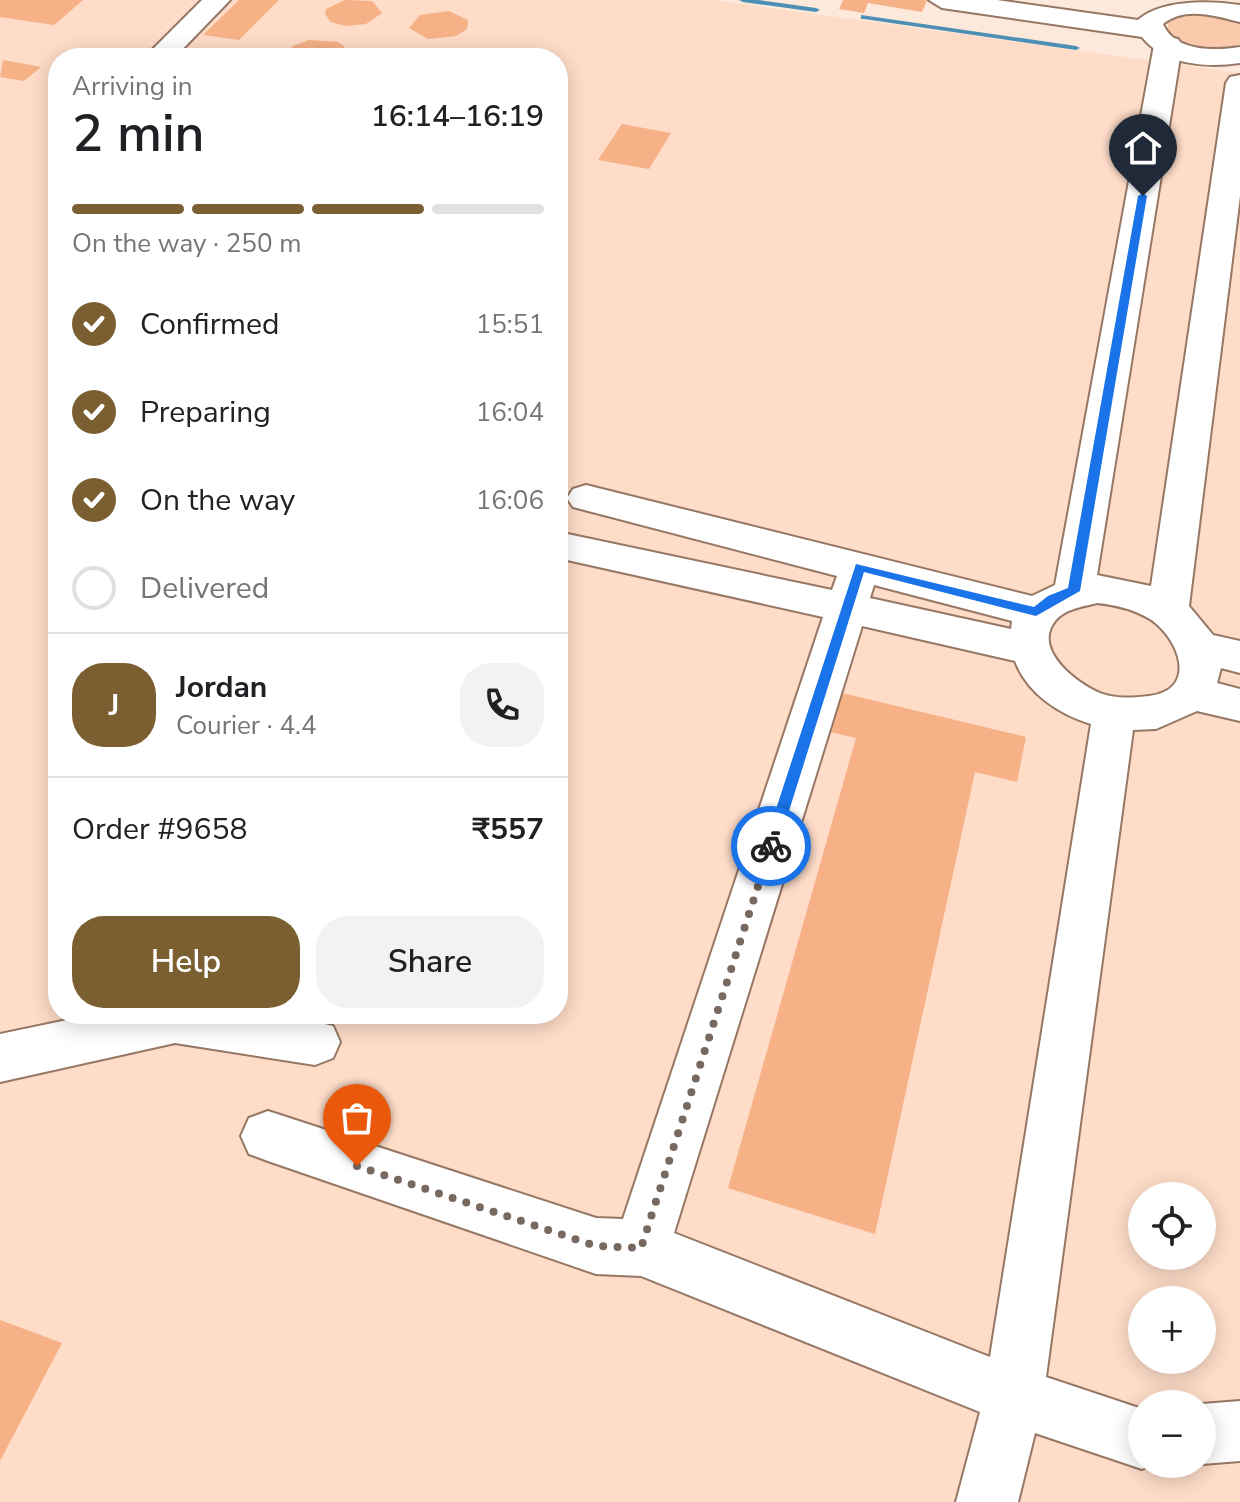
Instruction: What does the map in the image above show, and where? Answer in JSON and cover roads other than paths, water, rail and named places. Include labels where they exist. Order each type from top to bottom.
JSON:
[{"type":"main road","points":[[168,48],[217,0]]},
{"type":"main road","points":[[942,0],[1159,38],[1199,55],[1240,55]]},
{"type":"main road","points":[[1131,0],[1172,6],[1203,4],[1240,14]]},
{"type":"main road","points":[[1074,591],[1159,38],[1152,15],[1172,6]]},
{"type":"main road","points":[[1168,611],[1240,83]]},
{"type":"main road","points":[[586,498],[854,588]]},
{"type":"main road","points":[[568,546],[854,588],[1032,630]]},
{"type":"main road","points":[[641,1248],[854,588]]},
{"type":"main road","points":[[1074,591],[1122,591],[1168,611],[1187,628],[1199,648],[1202,672],[1192,694],[1172,708],[1145,715],[1114,714],[1083,705],[1056,690],[1037,670],[1032,630],[1052,599],[1074,591]]},
{"type":"main road","points":[[1199,648],[1240,657]]},
{"type":"main road","points":[[1192,694],[1240,705]]},
{"type":"main road","points":[[987,1502],[1014,1396],[1114,714]]},
{"type":"main road","points":[[0,1058],[157,1024]]},
{"type":"main road","points":[[200,1024],[315,1042]]},
{"type":"main road","points":[[268,1136],[596,1246],[641,1248],[1014,1396],[1128,1434]]},
{"type":"main road","points":[[1216,1433],[1240,1431]]},
{"type":"waterway","points":[[743,0],[816,10]]},
{"type":"waterway","points":[[864,17],[1076,48]]}]
